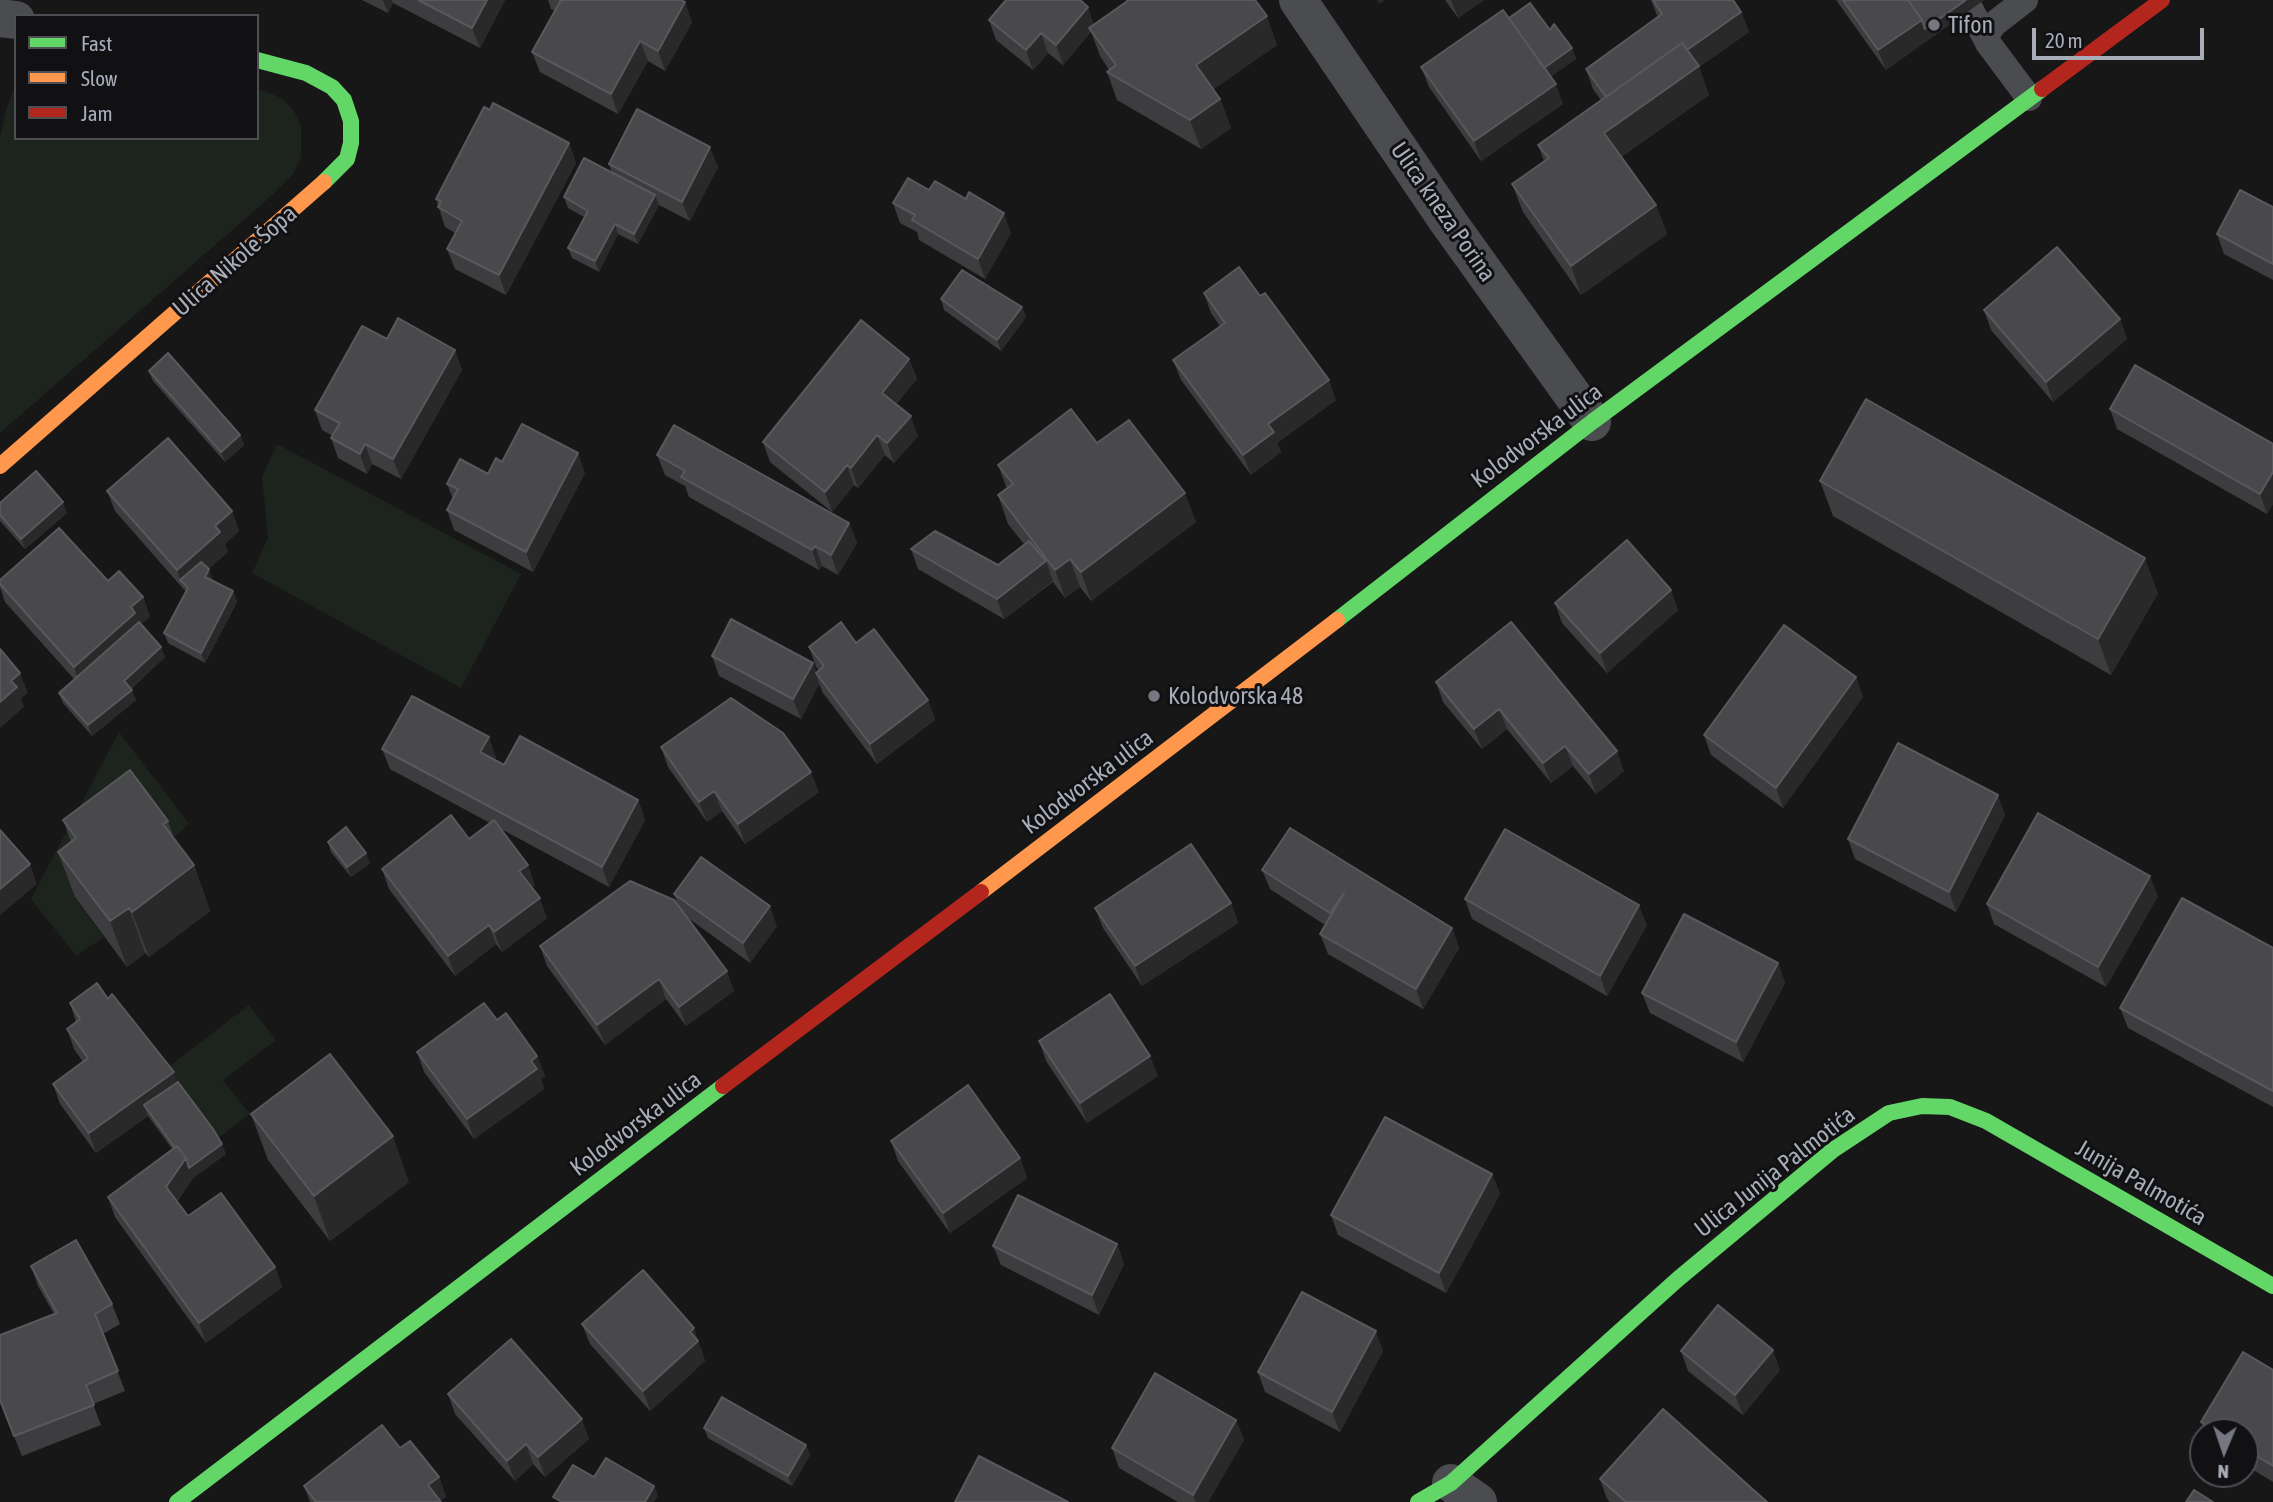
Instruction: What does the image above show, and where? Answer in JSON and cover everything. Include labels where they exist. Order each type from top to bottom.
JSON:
[{"type":"street","name":"Ulica kneza Porina","points":[[1298,0],[1449,223],[1592,422]]},
{"type":"street","name":"Kolodvorska ulica","points":[[177,1502],[1153,762],[1592,422],[2162,0]]},
{"type":"street","name":"Ulica Nikole Šopa","points":[[0,466],[328,179],[347,159],[351,143],[351,121],[344,100],[332,87],[306,73],[259,61]]},
{"type":"street","name":"Ulica Junija Palmotića","points":[[1418,1502],[1465,1492],[1678,1279],[1862,1129],[1889,1113],[1922,1106],[1950,1107],[1986,1121]]},
{"type":"street","name":"Junija Palmotića","points":[[1986,1121],[2273,1286]]},
{"type":"lane","points":[[1995,21],[2025,0]]},
{"type":"lane","points":[[1971,10],[1995,21],[2029,99]]},
{"type":"shaded area","points":[[14,90],[14,140],[259,140],[259,90],[283,99],[294,111],[301,126],[301,158],[293,174],[270,197],[0,433],[0,137]]},
{"type":"shaded area","points":[[277,444],[521,574],[461,688],[252,573],[268,538],[262,477]]},
{"type":"shaded area","points":[[119,732],[189,824],[167,843],[75,898],[104,937],[76,956],[31,899]]},
{"type":"shaded area","points":[[249,1005],[276,1040],[223,1080],[250,1114],[217,1139],[164,1070]]},
{"type":"building","points":[[418,0],[487,0],[472,28]]},
{"type":"building","points":[[561,0],[685,2],[658,51],[640,41],[611,94],[532,52]]},
{"type":"building","points":[[1006,0],[1080,0],[1088,7],[1056,45],[1041,33],[1026,50],[989,20]]},
{"type":"building","points":[[1129,0],[1255,0],[1267,16],[1196,65],[1220,99],[1190,120],[1107,72],[1116,65],[1089,28]]},
{"type":"building","points":[[1653,0],[1733,0],[1741,12],[1687,50],[1682,43],[1606,97],[1586,69],[1662,14]]},
{"type":"building","points":[[1843,0],[1908,0],[1922,20],[1878,50]]},
{"type":"building","points":[[1908,0],[1966,0],[1925,29]]},
{"type":"building","points":[[1530,3],[1550,30],[1554,24],[1572,48],[1544,68],[1509,18]]},
{"type":"building","points":[[1503,10],[1556,84],[1474,141],[1421,67]]},
{"type":"building","points":[[1682,43],[1699,66],[1604,133],[1656,205],[1571,266],[1512,184],[1549,158],[1538,145]]},
{"type":"building","points":[[493,103],[569,143],[499,275],[447,249],[462,221],[438,207],[441,201],[436,199],[484,107],[490,110]]},
{"type":"building","points":[[637,109],[710,147],[682,202],[609,164]]},
{"type":"building","points":[[584,158],[655,195],[634,234],[615,224],[595,261],[568,248],[588,211],[564,197]]},
{"type":"building","points":[[908,178],[929,190],[935,181],[966,199],[969,192],[1004,213],[978,259],[912,220],[915,215],[893,203]]},
{"type":"building","points":[[2240,190],[2273,207],[2273,264],[2217,234]]},
{"type":"building","points":[[2057,247],[2120,319],[2046,382],[1984,310]]},
{"type":"building","points":[[1239,267],[1260,296],[1265,293],[1329,380],[1268,424],[1274,432],[1243,455],[1173,360],[1225,323],[1204,293]]},
{"type":"building","points":[[962,270],[1022,307],[997,340],[941,299]]},
{"type":"building","points":[[398,318],[455,350],[393,459],[365,444],[360,454],[331,438],[340,423],[315,410],[362,326],[387,339]]},
{"type":"building","points":[[861,320],[909,359],[882,393],[911,416],[887,443],[877,435],[851,468],[847,465],[825,492],[763,442]]},
{"type":"building","points":[[168,353],[240,435],[221,452],[149,371]]},
{"type":"building","points":[[2135,365],[2273,444],[2273,472],[2260,494],[2110,409]]},
{"type":"building","points":[[1866,399],[2145,558],[2098,639],[1820,481]]},
{"type":"building","points":[[1071,409],[1097,443],[1129,420],[1185,493],[1081,572],[1070,559],[1055,570],[998,495],[1013,484],[998,465]]},
{"type":"building","points":[[522,424],[578,453],[526,552],[447,510],[458,489],[447,484],[460,459],[488,474],[496,458],[502,462]]},
{"type":"building","points":[[674,425],[849,523],[831,555],[815,546],[812,550],[681,477],[685,471],[657,455]]},
{"type":"building","points":[[168,438],[232,511],[215,526],[220,532],[177,570],[107,491]]},
{"type":"building","points":[[36,471],[63,502],[21,539],[0,515],[0,503]]},
{"type":"building","points":[[59,528],[108,581],[119,571],[143,597],[131,607],[135,613],[74,667],[0,584],[0,580]]},
{"type":"building","points":[[935,531],[998,565],[1029,541],[1046,561],[997,599],[911,549]]},
{"type":"building","points":[[1627,540],[1671,590],[1600,653],[1555,603]]},
{"type":"building","points":[[201,562],[209,569],[205,577],[233,591],[201,653],[164,633],[188,588],[180,580]]},
{"type":"building","points":[[731,619],[813,663],[793,699],[712,656]]},
{"type":"building","points":[[139,622],[161,647],[124,681],[132,690],[88,725],[59,693]]},
{"type":"building","points":[[841,622],[856,643],[874,629],[928,700],[870,744],[816,673],[824,666],[809,647]]},
{"type":"building","points":[[1511,622],[1617,751],[1589,774],[1565,746],[1543,763],[1499,709],[1474,729],[1436,682]]},
{"type":"building","points":[[1784,625],[1856,677],[1776,788],[1704,735]]},
{"type":"building","points":[[0,649],[20,673],[11,681],[17,687],[0,702]]},
{"type":"building","points":[[412,696],[489,737],[480,752],[504,765],[520,736],[638,800],[602,867],[382,749]]},
{"type":"building","points":[[731,698],[783,733],[811,772],[738,824],[714,791],[699,802],[661,747]]},
{"type":"building","points":[[1898,743],[1998,795],[1949,892],[1848,839]]},
{"type":"building","points":[[130,770],[168,821],[163,824],[194,865],[132,912],[129,908],[110,921],[58,852],[76,838],[63,820]]},
{"type":"building","points":[[2038,813],[2150,876],[2098,967],[1987,904]]},
{"type":"building","points":[[451,815],[469,839],[494,820],[528,865],[519,871],[540,898],[494,932],[489,925],[448,956],[382,869]]},
{"type":"building","points":[[346,827],[366,853],[347,867],[328,842]]},
{"type":"building","points":[[1290,828],[1452,928],[1416,989],[1320,934],[1344,893],[1330,913],[1262,870]]},
{"type":"building","points":[[1505,829],[1639,905],[1600,976],[1465,899]]},
{"type":"building","points":[[0,830],[30,864],[0,889]]},
{"type":"building","points":[[1191,844],[1231,903],[1135,966],[1095,908]]},
{"type":"building","points":[[701,857],[770,906],[743,943],[674,894]]},
{"type":"building","points":[[630,881],[674,900],[727,971],[679,1007],[659,979],[597,1025],[540,946]]},
{"type":"building","points":[[2182,898],[2273,948],[2273,1091],[2120,1008]]},
{"type":"building","points":[[1684,914],[1778,963],[1736,1042],[1642,993]]},
{"type":"building","points":[[97,983],[108,999],[112,994],[174,1072],[89,1133],[53,1084],[88,1058],[67,1029],[80,1019],[70,1003]]},
{"type":"building","points":[[1110,994],[1150,1056],[1080,1103],[1039,1041]]},
{"type":"building","points":[[484,1003],[497,1020],[506,1013],[537,1056],[531,1061],[537,1069],[467,1119],[417,1052]]},
{"type":"building","points":[[330,1054],[393,1136],[314,1196],[251,1114]]},
{"type":"building","points":[[178,1082],[222,1144],[189,1168],[186,1158],[177,1146],[175,1148],[144,1105]]},
{"type":"building","points":[[968,1085],[1020,1158],[943,1213],[891,1141]]},
{"type":"building","points":[[1385,1117],[1492,1174],[1439,1273],[1331,1215]]},
{"type":"building","points":[[177,1146],[186,1158],[166,1187],[188,1216],[221,1193],[275,1267],[199,1323],[108,1197]]},
{"type":"building","points":[[1018,1195],[1117,1244],[1092,1295],[993,1246]]},
{"type":"building","points":[[76,1240],[112,1304],[95,1314],[118,1371],[86,1385],[94,1405],[14,1436],[0,1400],[0,1335],[57,1313],[31,1266]]},
{"type":"building","points":[[643,1270],[694,1328],[690,1332],[698,1341],[643,1391],[582,1324]]},
{"type":"building","points":[[1302,1292],[1376,1331],[1332,1412],[1258,1372]]},
{"type":"building","points":[[1718,1305],[1773,1350],[1735,1395],[1681,1351]]},
{"type":"building","points":[[511,1339],[582,1419],[538,1457],[526,1444],[507,1461],[448,1394]]},
{"type":"building","points":[[2243,1352],[2273,1370],[2273,1466],[2259,1458],[2259,1418],[2203,1418]]},
{"type":"building","points":[[1155,1373],[1236,1420],[1193,1495],[1112,1448]]},
{"type":"building","points":[[722,1397],[806,1445],[788,1476],[704,1428]]},
{"type":"building","points":[[1663,1409],[1767,1502],[1626,1502],[1600,1479]]},
{"type":"building","points":[[382,1425],[400,1448],[410,1441],[439,1477],[428,1485],[441,1502],[316,1502],[304,1486]]},
{"type":"building","points":[[979,1456],[1068,1502],[955,1502]]},
{"type":"building","points":[[606,1458],[654,1486],[645,1502],[562,1502],[553,1497],[573,1465],[594,1477]]},
{"type":"building","points":[[2194,1490],[2213,1502],[2186,1502]]},
{"type":"traffic: fast","points":[[259,61],[306,73],[332,87],[344,100],[351,121],[351,143],[347,159],[324,182]]},
{"type":"traffic: fast","points":[[1337,620],[1592,422],[2042,89]]},
{"type":"traffic: fast","points":[[177,1502],[723,1086]]},
{"type":"traffic: fast","points":[[1418,1502],[1451,1483],[1678,1279],[1833,1150],[1889,1113],[1922,1106],[1950,1107],[1986,1121],[2273,1286]]},
{"type":"traffic: slow","points":[[0,466],[324,182]]},
{"type":"traffic: slow","points":[[981,892],[1337,620]]},
{"type":"traffic: jam","points":[[2042,89],[2162,0]]},
{"type":"traffic: jam","points":[[723,1086],[981,892]]},
{"type":"place","name":"Tifon","points":[[1934,25]]},
{"type":"place","name":"Kolodvorska 48","points":[[1154,696]]}]
